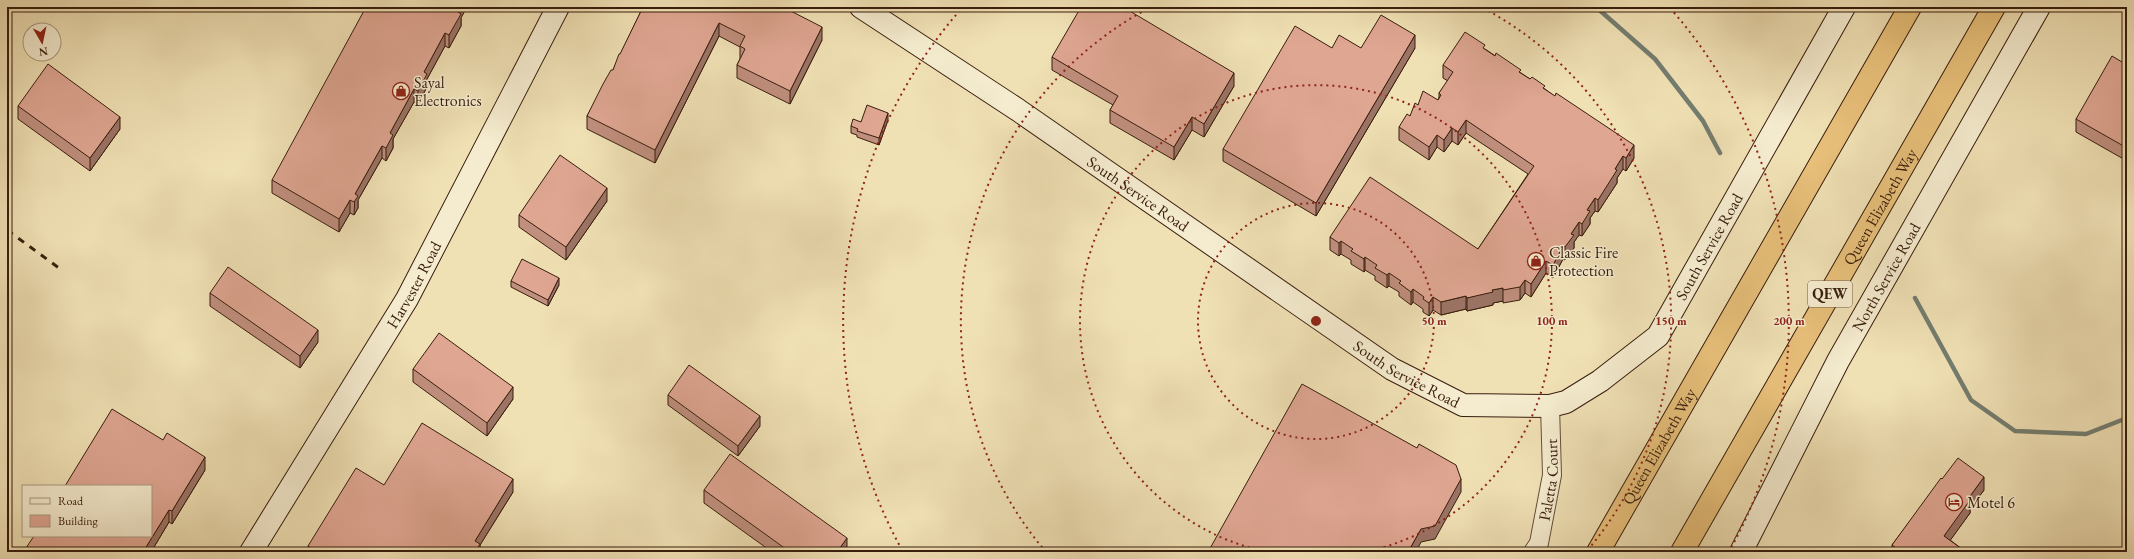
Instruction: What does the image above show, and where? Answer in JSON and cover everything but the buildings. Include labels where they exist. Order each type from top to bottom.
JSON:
[{"type":"highway","name":"Queen Elizabeth Way","points":[[1598,552],[1910,7]]},
{"type":"highway","name":"Queen Elizabeth Way","points":[[1682,552],[1994,7]]},
{"type":"street","name":"Harvester Road","points":[[251,552],[407,299],[558,7]]},
{"type":"street","name":"South Service Road","points":[[861,7],[1018,110],[1392,369],[1462,404],[1550,406],[1566,402],[1600,381],[1658,336],[1844,7]]},
{"type":"street","name":"North Service Road","points":[[1741,552],[1838,360],[2039,7]]},
{"type":"street","name":"Paletta Court","points":[[1533,552],[1539,543],[1552,475],[1550,406]]},
{"type":"waterway","points":[[1596,7],[1655,59],[1703,121],[1720,153]]},
{"type":"waterway","points":[[1915,298],[1971,400],[2015,431],[2086,434],[2127,418]]},
{"type":"railway","points":[[7,230],[59,268]]},
{"type":"place","name":"Sayal Electronics","points":[[401,91]]},
{"type":"place","name":"Classic Fire Protection","points":[[1536,261]]},
{"type":"place","name":"Motel 6","points":[[1954,502]]}]
